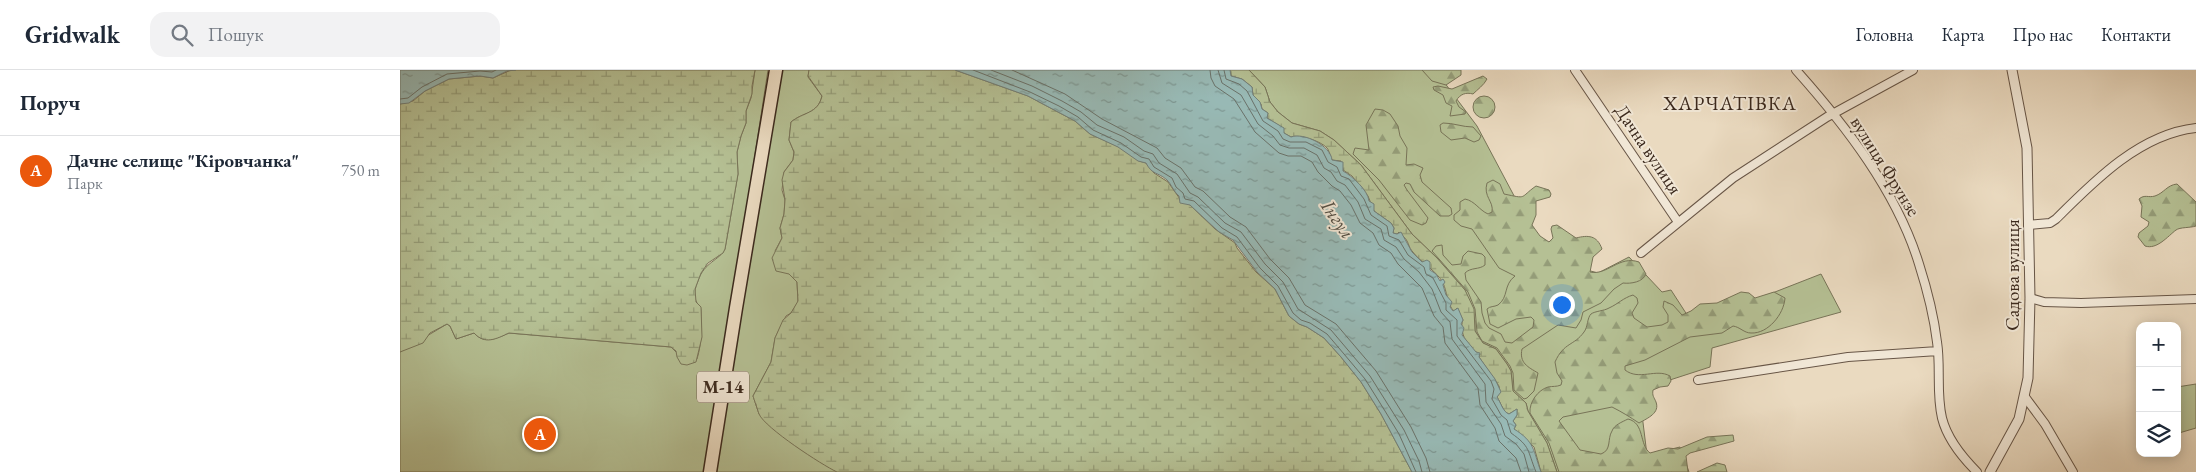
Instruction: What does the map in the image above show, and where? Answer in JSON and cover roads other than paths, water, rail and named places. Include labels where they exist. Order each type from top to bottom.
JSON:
[{"type":"highway","name":"М-14","points":[[710,472],[776,70]]},
{"type":"street","name":"Дачна вулиця","points":[[1575,70],[1678,222]]},
{"type":"street","name":"вулиця Фрунзе","points":[[1796,70],[1834,113],[1894,203],[1909,236],[1920,266],[1938,350],[1942,418],[1957,448],[1977,472]]},
{"type":"street","points":[[1640,253],[1733,178],[1834,113],[1845,109],[1913,70]]},
{"type":"street","name":"Садова вулиця","points":[[1991,471],[2011,436],[2025,397],[2028,378],[2030,298],[2028,148],[2012,70]]},
{"type":"street","points":[[2028,225],[2050,223],[2056,219],[2096,181],[2136,150],[2167,136],[2196,128]]},
{"type":"street","points":[[2030,298],[2044,302],[2081,303],[2196,299]]},
{"type":"street","points":[[1698,380],[1848,357],[1938,350]]},
{"type":"street","points":[[2025,397],[2046,424],[2073,472]]},
{"type":"water","points":[[400,70],[516,70],[507,71],[493,78],[480,76],[449,79],[425,91],[409,103],[400,104]]},
{"type":"water","name":"Інгул","points":[[955,70],[1230,70],[1231,76],[1242,79],[1252,87],[1253,95],[1260,102],[1262,109],[1268,113],[1267,118],[1284,128],[1284,133],[1291,137],[1303,137],[1316,141],[1327,150],[1332,160],[1343,162],[1343,171],[1363,188],[1369,201],[1374,204],[1374,211],[1391,223],[1394,228],[1393,233],[1401,232],[1412,252],[1422,262],[1427,260],[1430,262],[1430,270],[1436,274],[1440,281],[1443,279],[1445,282],[1443,285],[1446,295],[1452,302],[1450,307],[1453,311],[1458,308],[1463,320],[1461,324],[1464,328],[1462,335],[1476,352],[1480,353],[1479,357],[1495,379],[1501,392],[1497,397],[1504,409],[1509,414],[1517,409],[1517,415],[1513,421],[1516,425],[1514,429],[1530,443],[1541,472],[1412,472],[1381,414],[1361,382],[1341,357],[1324,338],[1289,316],[1275,289],[1257,272],[1233,240],[1219,232],[1190,205],[1180,203],[1179,196],[1167,180],[1153,172],[1146,163],[1138,161],[1118,147],[1090,134],[1075,121],[1028,96]]},
{"type":"place","name":"Дачне селище \"Кіровчанка\"","points":[[540,434]]},
{"type":"district","name":"ХАРЧАТІВКА","points":[[1730,103]]}]
